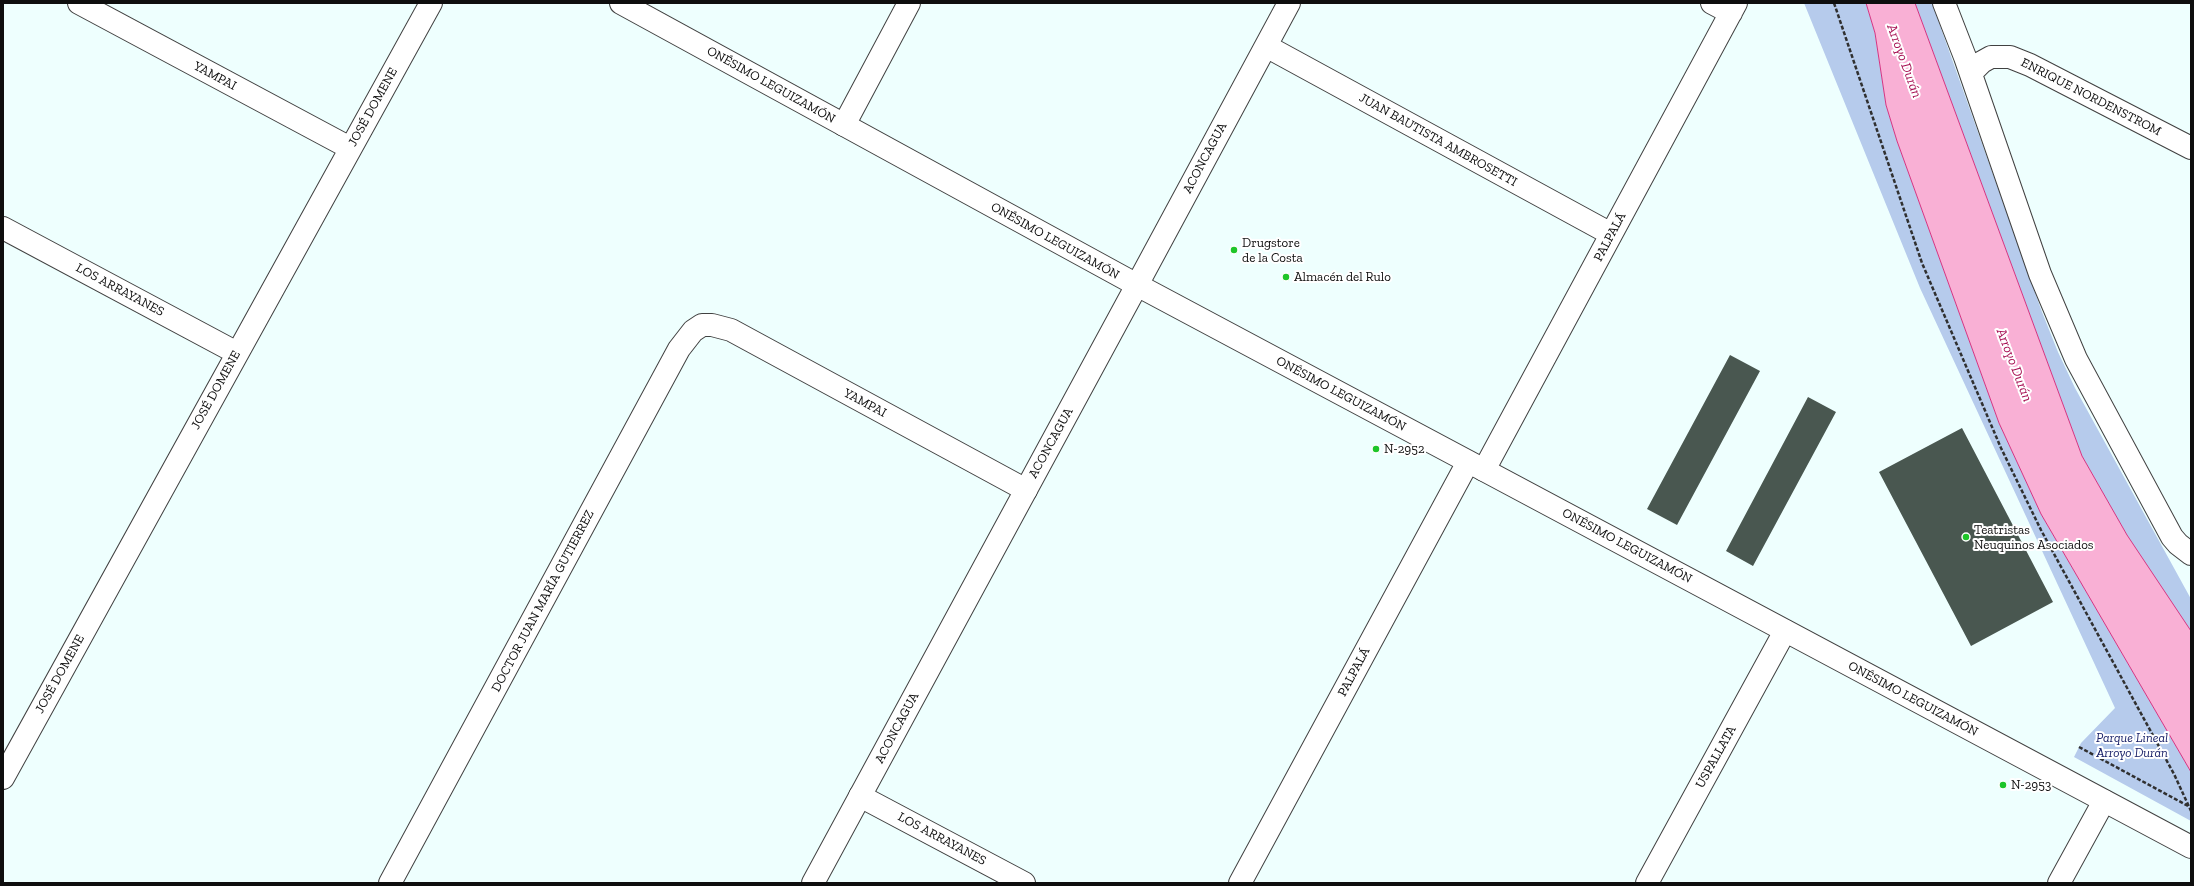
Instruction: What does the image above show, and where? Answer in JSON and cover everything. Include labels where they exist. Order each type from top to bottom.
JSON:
[{"type":"street","name":"YAMPAI","points":[[79,3],[350,148]]},
{"type":"street","name":"JOSÉ DOMENE","points":[[3,778],[431,3]]},
{"type":"street","name":"ONÉSIMO LEGUIZAMÓN","points":[[621,3],[1137,285],[2191,847]]},
{"type":"street","points":[[844,125],[909,3]]},
{"type":"street","name":"ACONCAGUA","points":[[813,883],[1289,3]]},
{"type":"street","points":[[1944,3],[2040,274],[2076,359],[2172,537],[2178,544],[2191,554]]},
{"type":"street","name":"PALPALÁ","points":[[1240,883],[1476,466],[1611,234],[1726,6]]},
{"type":"street","name":"JUAN BAUTISTA AMBROSETTI","points":[[1266,46],[1611,234]]},
{"type":"street","name":"ENRIQUE NORDENSTROM","points":[[1970,74],[1982,62],[1991,57],[2010,57],[2030,65],[2191,148]]},
{"type":"street","name":"LOS ARRAYANES","points":[[3,228],[237,353]]},
{"type":"street","name":"YAMPAI","points":[[702,325],[717,326],[731,330],[1026,490]]},
{"type":"street","name":"DOCTOR JUAN MARÍA GUTIERREZ","points":[[390,883],[680,349],[693,331],[702,325]]},
{"type":"street","name":"USPALLATA","points":[[1647,883],[1785,631]]},
{"type":"street","name":"LOS ARRAYANES","points":[[860,796],[1024,883]]},
{"type":"street","points":[[2059,883],[2104,801]]},
{"type":"path","points":[[1834,3],[1922,263],[2001,448],[2041,530],[2174,774],[2191,811]]},
{"type":"path","points":[[2079,747],[2190,807]]},
{"type":"green space","name":"Parque Lineal Arroyo Durán","points":[[1804,3],[1866,3],[1875,33],[1886,105],[1897,141],[1999,423],[2041,514],[2191,772],[2191,821],[2074,757],[2081,743],[2115,708],[1920,288]]},
{"type":"green space","points":[[1915,3],[1932,3],[2042,312],[2058,352],[2075,388],[2191,599],[2191,631],[2127,535],[2082,456]]},
{"type":"water","name":"Arroyo Durán","points":[[1866,3],[1915,3],[2082,456],[2127,535],[2191,631],[2191,772],[2041,514],[1999,423],[1897,141],[1886,105],[1875,33]]},
{"type":"building","points":[[1730,355],[1760,371],[1677,525],[1647,509]]},
{"type":"building","points":[[1808,397],[1836,412],[1753,566],[1726,551]]},
{"type":"building","name":"Teatristas Neuquinos Asociados","points":[[1962,428],[2053,602],[1971,646],[1879,472]]},
{"type":"place","name":"Drugstore de la Costa","points":[[1234,250]]},
{"type":"place","name":"Almacén del Rulo","points":[[1286,277]]},
{"type":"place","name":"N-2952","points":[[1376,449]]},
{"type":"place","name":"Teatristas Neuquinos Asociados","points":[[1966,537]]},
{"type":"place","name":"N-2953","points":[[2003,785]]}]
